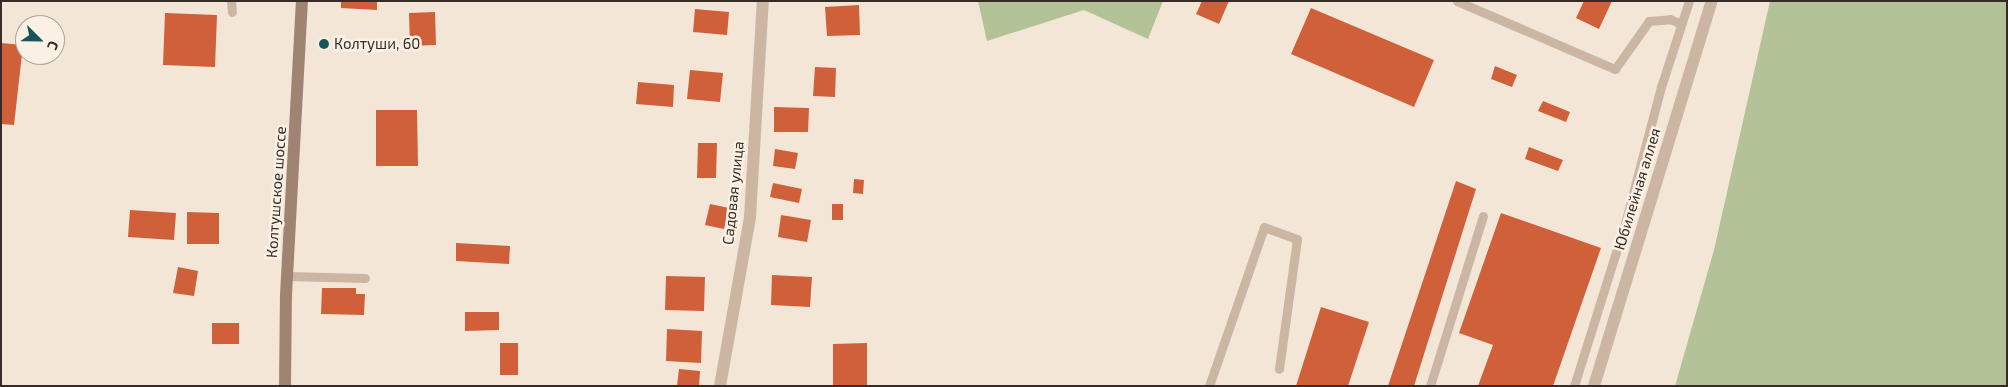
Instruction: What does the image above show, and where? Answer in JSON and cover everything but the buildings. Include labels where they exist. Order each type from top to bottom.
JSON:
[{"type":"main road","name":"Колтушское шоссе","points":[[285,386],[287,276],[302,1]]},
{"type":"street","name":"Садовая улица","points":[[720,386],[750,217],[763,1]]},
{"type":"street","name":"Юбилейная аллея","points":[[1594,386],[1712,1]]},
{"type":"lane","points":[[232,1],[232,12]]},
{"type":"lane","points":[[1456,1],[1615,69],[1649,21],[1670,19],[1681,24]]},
{"type":"lane","points":[[1574,386],[1626,220],[1689,1]]},
{"type":"lane","points":[[1430,386],[1483,216]]},
{"type":"lane","points":[[1208,386],[1264,227],[1297,239],[1279,369]]},
{"type":"lane","points":[[287,276],[365,278]]},
{"type":"green space","points":[[978,1],[1163,1],[1148,39],[1084,10],[987,41]]},
{"type":"green space","points":[[1770,1],[2007,1],[2007,386],[1675,386],[1714,250]]},
{"type":"place","name":"Колтуши, 60","points":[[324,44]]}]
